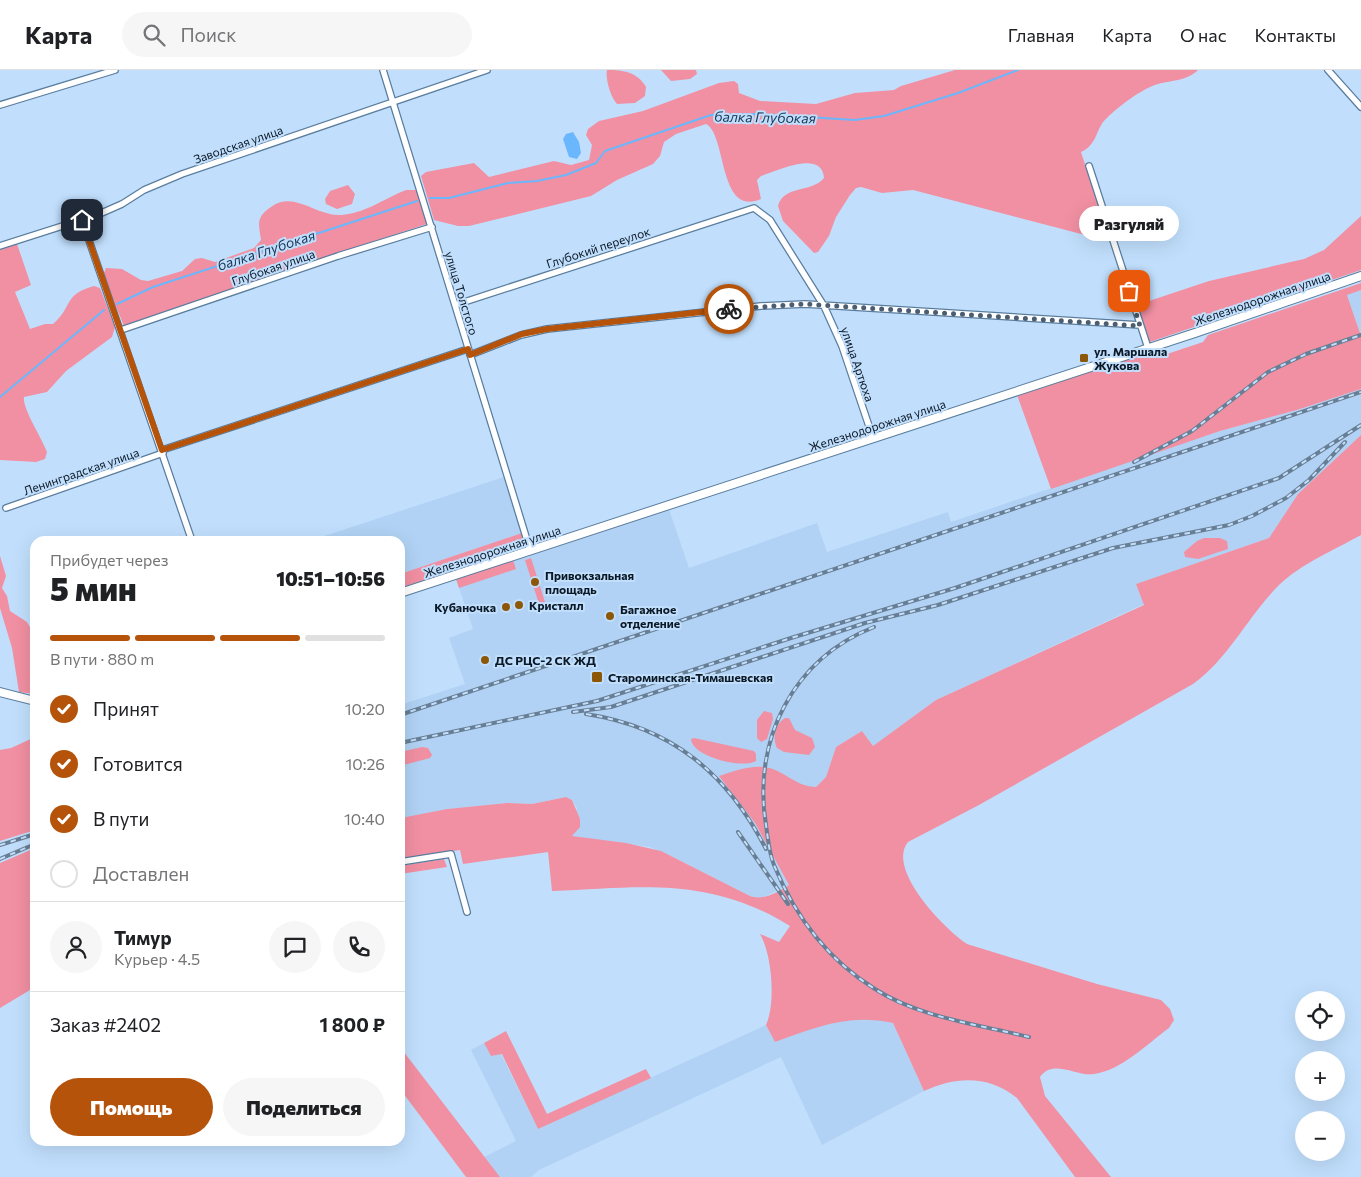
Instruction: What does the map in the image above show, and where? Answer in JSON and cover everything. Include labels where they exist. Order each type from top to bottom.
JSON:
[{"type":"main road","name":"Железнодорожная улица","points":[[405,591],[1148,348],[1361,276]]},
{"type":"main road","points":[[0,692],[30,700]]},
{"type":"street","points":[[0,105],[115,70]]},
{"type":"street","name":"улица Толстого","points":[[383,70],[530,550]]},
{"type":"street","name":"Заводская улица","points":[[0,246],[112,209],[144,190],[182,174],[487,70]]},
{"type":"street","points":[[1328,70],[1361,107]]},
{"type":"street","points":[[1089,166],[1148,348]]},
{"type":"street","name":"Глубокий переулок","points":[[455,305],[747,208]]},
{"type":"street","name":"улица Артюха","points":[[747,208],[757,209],[770,220],[824,306],[842,346],[872,438]]},
{"type":"street","points":[[82,220],[190,536]]},
{"type":"street","name":"Глубокая улица","points":[[121,330],[338,256],[432,227]]},
{"type":"street","name":"Ленинградская улица","points":[[6,508],[162,452],[522,334],[547,329],[761,306],[805,304],[1140,326]]},
{"type":"street","points":[[405,861],[451,854],[467,912]]},
{"type":"shaded area","points":[[607,70],[624,71],[634,75],[646,87],[645,96],[635,103],[617,104],[609,88]]},
{"type":"shaded area","points":[[661,70],[696,70],[697,74],[690,79],[671,81]]},
{"type":"shaded area","points":[[955,70],[1198,70],[1184,78],[1154,85],[1130,99],[1103,122],[1090,146],[1081,152],[1106,230],[1106,234],[1101,237],[1085,235],[913,190],[882,193],[861,187],[856,188],[850,195],[836,217],[829,236],[818,252],[814,253],[783,221],[778,206],[781,199],[786,195],[819,183],[824,178],[821,169],[816,165],[807,163],[798,164],[761,176],[757,180],[761,199],[747,202],[737,197],[730,186],[713,131],[706,124],[676,134],[664,142],[660,156],[653,164],[617,180],[591,196],[469,226],[458,226],[434,220],[421,176],[426,172],[474,163],[489,177],[554,161],[571,165],[589,160],[592,145],[586,135],[588,129],[599,121],[643,111],[719,83],[734,81],[738,84],[739,93],[760,101],[816,104],[855,93],[894,90],[901,86]]},
{"type":"shaded area","points":[[348,185],[355,194],[352,204],[337,209],[326,204],[325,199],[330,191]]},
{"type":"shaded area","points":[[406,190],[417,190],[427,224],[124,326],[103,275],[106,268],[122,269],[141,280],[148,281],[182,271],[195,259],[202,258],[215,262],[254,248],[261,240],[260,218],[271,207],[280,203],[288,201],[332,215],[341,215],[366,209]]},
{"type":"shaded area","points":[[1361,216],[1361,270],[1150,342],[1137,305],[1209,281],[1304,259],[1324,250]]},
{"type":"shaded area","points":[[17,244],[31,285],[15,292],[30,329],[45,324],[53,324],[77,293],[94,286],[100,288],[115,327],[112,337],[66,371],[47,392],[24,397],[29,416],[47,452],[45,459],[36,462],[0,460],[0,250]]},
{"type":"shaded area","points":[[1361,283],[1361,290],[1347,295],[1361,336],[1361,389],[1297,410],[1220,431],[1051,489],[1017,395],[1159,349],[1161,356],[1203,342],[1208,335]]},
{"type":"shaded area","points":[[1361,290],[1361,336],[1347,294]]},
{"type":"shaded area","points":[[1361,389],[1361,435],[1298,494],[1269,538],[1136,584],[1144,604],[936,700],[873,746],[862,731],[836,747],[826,777],[816,787],[804,787],[795,782],[720,776],[755,823],[789,885],[764,897],[757,899],[750,896],[650,847],[571,836],[577,808],[572,800],[566,797],[532,804],[507,803],[447,809],[405,818],[405,703],[465,684],[449,638],[473,629],[456,579],[669,509],[689,568],[817,523],[827,552],[948,512],[951,522],[1220,431],[1297,410]]},
{"type":"shaded area","points":[[1361,435],[1361,535],[1307,564],[1288,577],[1268,597],[1217,662],[1193,684],[979,805],[908,842],[903,854],[905,867],[911,882],[921,898],[945,926],[967,944],[1097,984],[1161,1000],[1170,1009],[1174,1020],[1169,1028],[1124,1062],[1104,1072],[1094,1074],[1058,1068],[1045,1072],[1040,1077],[1045,1096],[1111,1177],[1075,1177],[1017,1098],[1006,1090],[995,1085],[972,1080],[948,1083],[924,1091],[893,1023],[862,1020],[833,1023],[775,1042],[766,1025],[772,992],[770,966],[760,934],[779,942],[790,926],[760,910],[731,899],[703,892],[674,888],[645,887],[552,891],[548,852],[463,864],[460,850],[405,858],[405,817],[447,809],[507,803],[532,804],[566,797],[572,800],[580,819],[580,827],[572,836],[626,843],[661,851],[750,896],[765,897],[775,893],[789,885],[755,823],[719,776],[744,769],[763,767],[775,770],[803,785],[816,787],[826,777],[836,747],[862,731],[873,746],[936,700],[1144,605],[1136,584],[1269,538],[1298,494]]},
{"type":"shaded area","points":[[504,477],[522,533],[405,572],[405,536],[324,536]]},
{"type":"shaded area","points":[[522,533],[527,546],[405,586],[405,572]]},
{"type":"shaded area","points":[[1204,538],[1220,538],[1227,541],[1228,549],[1198,559],[1185,557],[1184,552],[1197,541]]},
{"type":"shaded area","points":[[0,556],[6,576],[2,588],[7,596],[10,611],[27,622],[30,627],[30,693],[19,692],[12,648],[0,608]]},
{"type":"shaded area","points":[[531,558],[545,602],[539,604],[525,560]]},
{"type":"shaded area","points":[[513,560],[516,569],[459,588],[456,579]]},
{"type":"shaded area","points":[[764,711],[772,713],[773,719],[767,739],[761,742],[757,738],[757,720]]},
{"type":"shaded area","points":[[785,718],[789,718],[795,730],[812,738],[815,747],[809,755],[784,752],[777,748],[775,744],[775,731]]},
{"type":"shaded area","points":[[694,738],[754,751],[756,761],[740,763],[719,760],[700,751],[691,739]]},
{"type":"shaded area","points":[[30,739],[30,832],[0,841],[0,750],[11,748]]},
{"type":"shaded area","points":[[422,747],[428,748],[432,755],[430,758],[405,765],[405,751]]},
{"type":"shaded area","points":[[30,850],[30,990],[0,1008],[0,863]]},
{"type":"shaded area","points":[[444,859],[447,867],[405,873],[405,865]]},
{"type":"shaded area","points":[[871,1018],[893,1023],[924,1091],[822,1145],[781,1057],[539,1170],[531,1177],[500,1177],[484,1157],[516,1141],[471,1050],[484,1043],[491,1056],[501,1054],[538,1129],[766,1025],[775,1042],[826,1023]]},
{"type":"shaded area","points":[[506,1031],[547,1114],[646,1069],[651,1078],[538,1129],[502,1054],[491,1056],[484,1043]]},
{"type":"shaded area","points":[[405,1054],[500,1177],[466,1177],[405,1096]]},
{"type":"water","points":[[573,132],[579,142],[581,153],[577,159],[569,157],[563,139],[566,134]]},
{"type":"waterway","name":"балка Глубокая","points":[[430,198],[449,198],[508,183],[537,181],[566,175],[596,163],[605,151],[711,115],[759,114],[855,120],[884,116],[958,93],[1018,70]]},
{"type":"waterway","name":"балка Глубокая","points":[[117,304],[153,287],[417,201]]},
{"type":"waterway","name":"балка Глубокая","points":[[0,397],[104,310]]},
{"type":"railway","points":[[1134,462],[1192,431],[1268,372],[1306,354],[1361,335]]},
{"type":"railway","points":[[405,713],[1361,392]]},
{"type":"railway","points":[[405,742],[597,701],[791,638],[955,588],[1279,478],[1361,425]]},
{"type":"railway","points":[[573,712],[611,707],[865,623],[938,605],[1113,548],[1229,525],[1252,516],[1286,498],[1309,480],[1345,442]]},
{"type":"railway","points":[[874,627],[846,641],[821,659],[801,681],[784,706],[773,733],[766,763],[763,793],[768,840],[774,865],[792,902],[815,935],[842,965],[875,989],[910,1007],[950,1019],[1029,1037]]},
{"type":"railway","points":[[586,714],[617,720],[644,730],[670,742],[693,758],[714,776],[733,798],[751,822],[766,849]]},
{"type":"railway","points":[[738,832],[788,904]]},
{"type":"railway","points":[[0,845],[30,836]]},
{"type":"railway","points":[[0,859],[30,846]]},
{"type":"way so far","points":[[729,309],[805,304],[1140,326],[1129,291]]},
{"type":"place","name":"Разгуляй","points":[[1129,291]]},
{"type":"place","name":"ул. Маршала Жукова","points":[[1084,358]]},
{"type":"place","name":"Привокзальная площадь","points":[[535,582]]},
{"type":"place","name":"Кристалл","points":[[519,605]]},
{"type":"place","name":"Кубаночка","points":[[506,607]]},
{"type":"place","name":"Багажное отделение","points":[[610,616]]},
{"type":"place","name":"ДС РЦС-2 СК ЖД","points":[[485,660]]},
{"type":"place","name":"Староминская-Тимашевская","points":[[597,677]]},
{"type":"route","points":[[82,220],[162,450],[468,349],[470,355],[522,334],[575,325],[729,309]]}]
